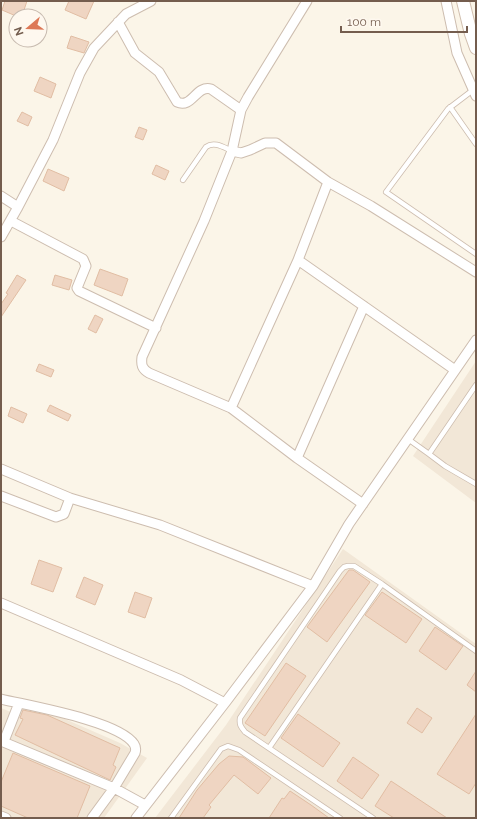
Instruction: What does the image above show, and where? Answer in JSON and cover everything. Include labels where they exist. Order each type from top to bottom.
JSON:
[{"type":"street","points":[[1,237],[11,221],[53,140],[83,67],[97,43],[126,14],[151,1]]},
{"type":"street","points":[[307,1],[241,110],[232,151],[204,221],[142,357],[141,363],[143,369],[149,373],[231,408],[297,458],[363,504]]},
{"type":"street","points":[[446,1],[458,53],[475,93]]},
{"type":"street","points":[[463,1],[476,48]]},
{"type":"street","points":[[118,22],[135,53],[159,72],[177,102],[184,104],[200,90],[208,88],[241,110]]},
{"type":"street","points":[[232,151],[241,153],[265,142],[276,143],[328,182],[370,206],[476,272]]},
{"type":"street","points":[[231,408],[298,260],[328,182]]},
{"type":"street","points":[[1,196],[18,207]]},
{"type":"street","points":[[11,221],[82,259],[86,266],[78,284],[77,288],[79,291],[156,328]]},
{"type":"street","points":[[298,260],[455,370]]},
{"type":"street","points":[[297,458],[364,306]]},
{"type":"street","points":[[136,818],[313,586],[349,524],[476,340]]},
{"type":"street","points":[[1,469],[70,498],[160,525],[313,586]]},
{"type":"street","points":[[1,496],[56,517],[64,514],[70,498]]},
{"type":"street","points":[[1,603],[181,680],[225,702]]},
{"type":"street","points":[[1,699],[106,725],[125,736],[134,744],[136,748],[135,753],[114,788],[92,818]]},
{"type":"street","points":[[19,703],[2,741],[114,788],[145,805]]},
{"type":"street","points":[[1,816],[6,818]]},
{"type":"lane","points":[[475,93],[450,107],[386,192],[476,254]]},
{"type":"lane","points":[[450,107],[476,144]]},
{"type":"lane","points":[[183,180],[206,147],[209,145],[217,145],[232,151]]},
{"type":"lane","points":[[429,454],[476,386]]},
{"type":"lane","points":[[408,439],[445,466],[476,484]]},
{"type":"lane","points":[[373,818],[269,748],[241,727],[240,718],[340,571],[348,566],[354,566],[382,584],[476,651]]},
{"type":"lane","points":[[269,748],[382,584]]},
{"type":"lane","points":[[171,818],[221,749],[228,746],[239,750],[340,818]]},
{"type":"shaded area","points":[[476,361],[476,503],[413,456]]},
{"type":"shaded area","points":[[343,549],[476,644],[476,818],[155,818],[226,725]]},
{"type":"shaded area","points":[[19,699],[120,743],[147,758],[104,818],[1,818],[1,708],[13,713]]},
{"type":"building","points":[[5,1],[27,1],[25,8],[8,8],[8,13],[2,10]]},
{"type":"building","points":[[69,1],[94,1],[86,19],[65,10]]},
{"type":"building","points":[[71,36],[89,42],[84,53],[67,48]]},
{"type":"building","points":[[40,77],[56,84],[51,98],[34,91]]},
{"type":"building","points":[[22,112],[32,117],[28,126],[17,121]]},
{"type":"building","points":[[139,127],[147,130],[143,140],[135,137]]},
{"type":"building","points":[[156,165],[169,171],[165,180],[152,174]]},
{"type":"building","points":[[48,169],[69,178],[64,191],[43,181]]},
{"type":"building","points":[[100,269],[128,279],[122,296],[94,285]]},
{"type":"building","points":[[17,275],[26,280],[1,317],[1,304],[8,294],[6,293]]},
{"type":"building","points":[[55,275],[72,280],[69,290],[52,285]]},
{"type":"building","points":[[95,315],[103,319],[96,333],[88,329]]},
{"type":"building","points":[[39,364],[54,370],[51,377],[36,371]]},
{"type":"building","points":[[50,405],[71,415],[68,421],[47,411]]},
{"type":"building","points":[[11,407],[27,414],[23,423],[8,416]]},
{"type":"building","points":[[39,560],[62,568],[53,592],[31,584]]},
{"type":"building","points":[[349,570],[353,570],[370,582],[327,642],[307,627]]},
{"type":"building","points":[[84,577],[103,585],[95,605],[76,597]]},
{"type":"building","points":[[135,592],[152,598],[145,618],[128,612]]},
{"type":"building","points":[[382,592],[422,619],[406,643],[365,615]]},
{"type":"building","points":[[435,627],[463,646],[446,670],[419,651]]},
{"type":"building","points":[[286,663],[306,676],[265,736],[245,723]]},
{"type":"building","points":[[476,671],[476,692],[467,685]]},
{"type":"building","points":[[417,708],[432,718],[422,733],[407,723]]},
{"type":"building","points":[[23,710],[47,715],[120,748],[113,765],[116,767],[110,780],[15,735],[23,719],[20,718]]},
{"type":"building","points":[[298,714],[340,743],[323,767],[281,738]]},
{"type":"building","points":[[476,714],[476,783],[469,794],[437,774]]},
{"type":"building","points":[[13,753],[90,786],[77,818],[28,818],[1,806],[1,782]]},
{"type":"building","points":[[229,756],[243,757],[271,778],[258,794],[234,775],[209,805],[211,807],[203,818],[179,818],[197,790],[219,764]]},
{"type":"building","points":[[353,757],[379,775],[362,799],[337,781]]},
{"type":"building","points":[[391,781],[447,818],[394,818],[375,806]]},
{"type":"building","points":[[290,791],[329,818],[269,818],[282,798],[284,799]]}]
